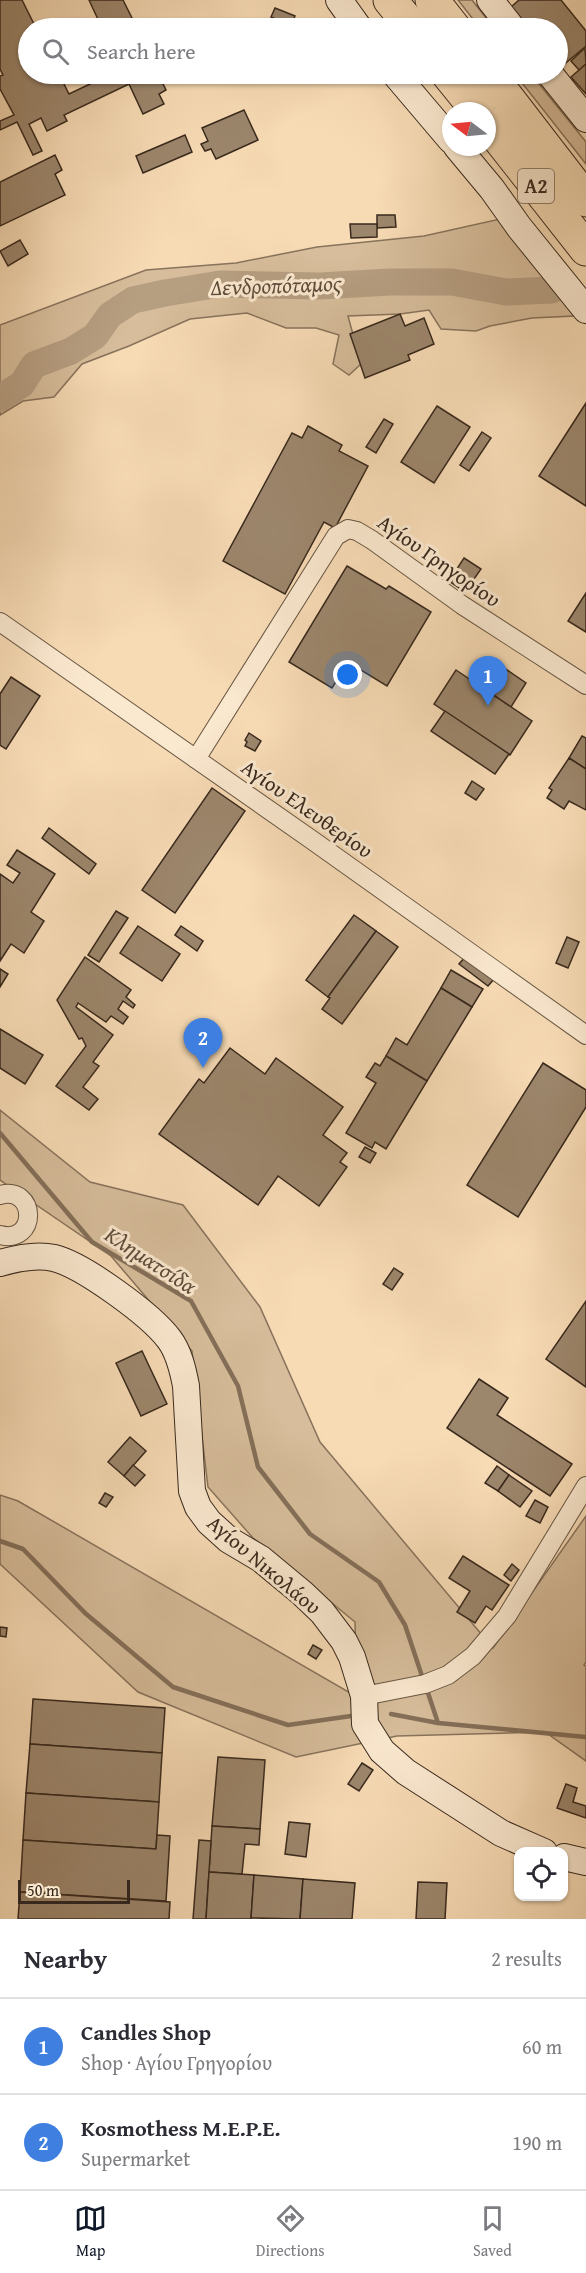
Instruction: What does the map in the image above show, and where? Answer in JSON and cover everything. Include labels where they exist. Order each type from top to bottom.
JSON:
[{"type":"highway","points":[[390,0],[405,18]]},
{"type":"highway","points":[[432,0],[446,18]]},
{"type":"highway","points":[[456,84],[471,102]]},
{"type":"highway","name":"Α2","points":[[497,84],[586,200]]},
{"type":"highway","name":"Α2","points":[[496,134],[586,249]]},
{"type":"street","points":[[339,0],[352,18]]},
{"type":"street","points":[[490,0],[504,18]]},
{"type":"street","points":[[403,84],[442,129]]},
{"type":"street","points":[[558,84],[586,118]]},
{"type":"street","points":[[464,156],[492,189],[519,228],[586,310]]},
{"type":"street","name":"Αγίου Γρηγορίου","points":[[196,759],[336,536],[348,529],[357,531],[372,540],[462,605],[586,685]]},
{"type":"street","name":"Αγίου Ελευθερίου","points":[[0,622],[586,1035]]},
{"type":"street","points":[[0,1196],[13,1194],[20,1198],[28,1210],[29,1217],[23,1230],[7,1248]]},
{"type":"street","name":"Αγίου Νικολάου","points":[[7,1248],[68,1262],[142,1310],[170,1340],[181,1364],[186,1386],[192,1491],[198,1507],[218,1531],[261,1559],[322,1612],[344,1641],[352,1657],[364,1696],[365,1724],[382,1751],[406,1772],[501,1833],[534,1847]]},
{"type":"street","points":[[364,1696],[425,1684],[448,1675],[473,1656],[507,1616],[586,1486]]},
{"type":"street","points":[[568,1858],[586,1862]]},
{"type":"shaded area","points":[[458,0],[472,0],[486,18],[472,18]]},
{"type":"shaded area","points":[[523,84],[539,84],[586,142],[586,164]]},
{"type":"shaded area","points":[[500,219],[574,316],[532,318],[476,331],[441,329],[429,310],[400,314],[348,316],[361,364],[349,375],[333,364],[339,335],[316,328],[286,328],[247,313],[190,319],[82,364],[54,397],[23,401],[0,415],[0,325],[146,270],[236,263],[317,247],[424,236]]},
{"type":"shaded area","points":[[0,1110],[90,1182],[183,1205],[260,1307],[320,1442],[493,1648],[586,1516],[586,1662],[584,1665],[586,1666],[586,1761],[545,1732],[397,1736],[296,1757],[138,1692],[0,1564],[0,1495],[18,1501],[357,1697],[355,1622],[253,1538],[208,1487],[192,1351],[111,1256],[0,1180]]},
{"type":"building","points":[[0,0],[22,0],[31,18],[18,18],[18,84],[64,84],[69,94],[90,84],[129,84],[64,115],[67,121],[47,131],[41,118],[29,124],[42,151],[33,155],[17,122],[0,130],[0,121],[14,115],[0,89],[0,76],[3,75],[0,69]]},
{"type":"building","points":[[89,0],[123,0],[132,18],[97,18]]},
{"type":"building","points":[[519,0],[561,0],[586,31],[586,46],[568,61],[568,18],[520,18],[511,7]]},
{"type":"building","points":[[275,8],[295,16],[294,18],[271,17]]},
{"type":"building","points":[[585,48],[586,64],[579,70],[571,61]]},
{"type":"building","points":[[586,64],[586,94],[571,77]]},
{"type":"building","points":[[129,84],[163,84],[166,90],[159,94],[164,104],[143,114]]},
{"type":"building","points":[[244,110],[258,140],[216,159],[211,149],[205,151],[201,144],[208,141],[202,128]]},
{"type":"building","points":[[185,135],[192,152],[143,173],[136,156]]},
{"type":"building","points":[[55,155],[62,170],[55,174],[65,195],[0,226],[0,182]]},
{"type":"building","points":[[377,215],[395,215],[396,227],[377,228]]},
{"type":"building","points":[[350,224],[377,224],[377,237],[351,238]]},
{"type":"building","points":[[20,240],[28,254],[8,266],[0,251]]},
{"type":"building","points":[[400,314],[405,326],[424,318],[434,344],[408,355],[410,360],[365,378],[350,334]]},
{"type":"building","points":[[586,403],[586,506],[539,476]]},
{"type":"building","points":[[437,406],[470,427],[434,483],[401,462]]},
{"type":"building","points":[[384,419],[393,424],[376,453],[366,447]]},
{"type":"building","points":[[308,426],[342,445],[339,451],[368,466],[335,528],[324,522],[285,594],[223,561],[292,433],[302,438]]},
{"type":"building","points":[[482,432],[491,438],[469,471],[460,465]]},
{"type":"building","points":[[464,558],[481,569],[465,592],[449,581]]},
{"type":"building","points":[[347,566],[386,589],[389,586],[431,612],[387,686],[361,670],[350,688],[337,680],[332,688],[289,662]]},
{"type":"building","points":[[586,593],[586,632],[568,621]]},
{"type":"building","points":[[497,663],[526,683],[511,707],[485,689],[490,681],[486,679]]},
{"type":"building","points":[[456,670],[532,721],[510,755],[434,704]]},
{"type":"building","points":[[11,677],[40,696],[6,749],[0,745],[0,694]]},
{"type":"building","points":[[445,711],[509,754],[495,774],[431,731]]},
{"type":"building","points":[[249,733],[261,741],[255,751],[245,746]]},
{"type":"building","points":[[582,736],[586,738],[586,769],[569,758]]},
{"type":"building","points":[[569,758],[586,769],[586,810],[569,801],[564,809],[547,798],[552,790],[549,788]]},
{"type":"building","points":[[472,781],[484,789],[476,800],[465,793]]},
{"type":"building","points":[[212,788],[245,811],[175,913],[142,890]]},
{"type":"building","points":[[49,828],[96,864],[89,874],[42,838]]},
{"type":"building","points":[[17,850],[55,874],[31,912],[44,921],[24,953],[11,944],[0,961],[0,874],[13,883],[20,873],[7,865]]},
{"type":"building","points":[[116,911],[128,918],[99,962],[88,955]]},
{"type":"building","points":[[354,915],[376,931],[328,997],[306,980]]},
{"type":"building","points":[[138,926],[180,954],[162,981],[120,953]]},
{"type":"building","points":[[181,926],[203,941],[197,951],[175,935]]},
{"type":"building","points":[[376,931],[398,947],[342,1024],[322,1009],[330,998],[328,997]]},
{"type":"building","points":[[567,937],[579,942],[568,968],[556,963]]},
{"type":"building","points":[[466,956],[495,978],[488,986],[459,964]]},
{"type":"building","points":[[85,957],[131,990],[126,997],[135,1005],[133,1008],[123,1001],[118,1009],[128,1017],[123,1024],[111,1016],[106,1022],[78,1003],[76,1007],[113,1035],[93,1062],[99,1066],[83,1087],[98,1099],[89,1110],[56,1086],[86,1046],[82,1038],[79,1039],[57,1000]]},
{"type":"building","points":[[0,969],[8,974],[0,987]]},
{"type":"building","points":[[451,970],[483,989],[472,1007],[441,988]]},
{"type":"building","points":[[441,988],[472,1007],[427,1081],[386,1056],[396,1038],[407,1045]]},
{"type":"building","points":[[0,1029],[43,1055],[25,1084],[0,1068]]},
{"type":"building","points":[[230,1048],[265,1074],[276,1058],[343,1107],[323,1135],[347,1153],[340,1162],[347,1167],[319,1206],[278,1176],[258,1205],[159,1134],[199,1079],[204,1083]]},
{"type":"building","points":[[386,1056],[427,1081],[386,1149],[375,1142],[372,1148],[346,1133],[376,1083],[366,1077],[375,1063],[380,1066]]},
{"type":"building","points":[[543,1063],[586,1090],[586,1107],[518,1217],[467,1185]]},
{"type":"building","points":[[365,1147],[376,1153],[370,1163],[359,1157]]},
{"type":"building","points":[[394,1268],[403,1274],[392,1290],[383,1284]]},
{"type":"building","points":[[586,1301],[586,1387],[546,1359]]},
{"type":"building","points":[[142,1351],[167,1404],[141,1416],[116,1363]]},
{"type":"building","points":[[479,1379],[508,1398],[497,1415],[572,1464],[550,1496],[447,1428]]},
{"type":"building","points":[[130,1437],[146,1451],[124,1476],[108,1462]]},
{"type":"building","points":[[133,1465],[145,1475],[135,1486],[124,1476]]},
{"type":"building","points":[[497,1466],[509,1475],[498,1491],[485,1483]]},
{"type":"building","points":[[509,1475],[532,1491],[520,1507],[498,1491]]},
{"type":"building","points":[[105,1493],[113,1497],[106,1507],[99,1503]]},
{"type":"building","points":[[535,1500],[548,1507],[540,1523],[526,1516]]},
{"type":"building","points":[[463,1556],[509,1585],[492,1610],[486,1606],[475,1623],[457,1612],[470,1591],[449,1578]]},
{"type":"building","points":[[512,1564],[519,1570],[511,1581],[504,1575]]},
{"type":"building","points":[[0,1627],[7,1628],[6,1637],[0,1636]]},
{"type":"building","points":[[313,1645],[322,1650],[316,1659],[308,1654]]},
{"type":"building","points":[[33,1699],[165,1708],[162,1753],[30,1744]]},
{"type":"building","points":[[30,1744],[162,1753],[159,1802],[26,1793]]},
{"type":"building","points":[[218,1757],[265,1760],[260,1829],[212,1826]]},
{"type":"building","points":[[362,1763],[373,1770],[359,1791],[348,1784]]},
{"type":"building","points":[[566,1784],[577,1788],[573,1802],[586,1806],[586,1818],[557,1808]]},
{"type":"building","points":[[26,1793],[159,1802],[156,1849],[23,1840]]},
{"type":"building","points":[[289,1822],[310,1824],[306,1857],[285,1854]]},
{"type":"building","points":[[212,1826],[260,1829],[259,1845],[245,1844],[242,1874],[209,1872]]},
{"type":"building","points":[[157,1835],[170,1836],[166,1901],[20,1892],[23,1840],[156,1849]]},
{"type":"building","points":[[199,1840],[211,1841],[206,1919],[193,1919]]},
{"type":"building","points":[[209,1872],[254,1875],[251,1919],[206,1919]]},
{"type":"building","points":[[254,1875],[303,1879],[300,1919],[251,1918]]},
{"type":"building","points":[[303,1879],[355,1883],[352,1919],[300,1919]]},
{"type":"building","points":[[418,1882],[447,1883],[445,1919],[416,1919]]},
{"type":"building","points":[[20,1892],[170,1902],[169,1919],[18,1919]]},
{"type":"waterway","name":"Δενδροπόταμος","points":[[0,398],[22,384],[34,365],[71,351],[95,336],[110,315],[133,300],[165,293],[220,284],[320,286],[390,282],[452,282],[506,292],[552,290]]},
{"type":"waterway","name":"Κληματσίδα","points":[[0,1133],[92,1242],[191,1301],[238,1386],[258,1467],[310,1534],[379,1582],[405,1625],[423,1679]]},
{"type":"waterway","name":"Κληματσίδα","points":[[0,1541],[23,1549],[85,1613],[173,1687],[288,1725],[351,1716]]},
{"type":"waterway","name":"Κληματσίδα","points":[[426,1687],[438,1723],[586,1737]]},
{"type":"waterway","points":[[391,1714],[438,1723]]},
{"type":"place","name":"Candles Shop","points":[[488,706]]},
{"type":"place","name":"Kosmothess M.E.P.E.","points":[[203,1068]]}]
